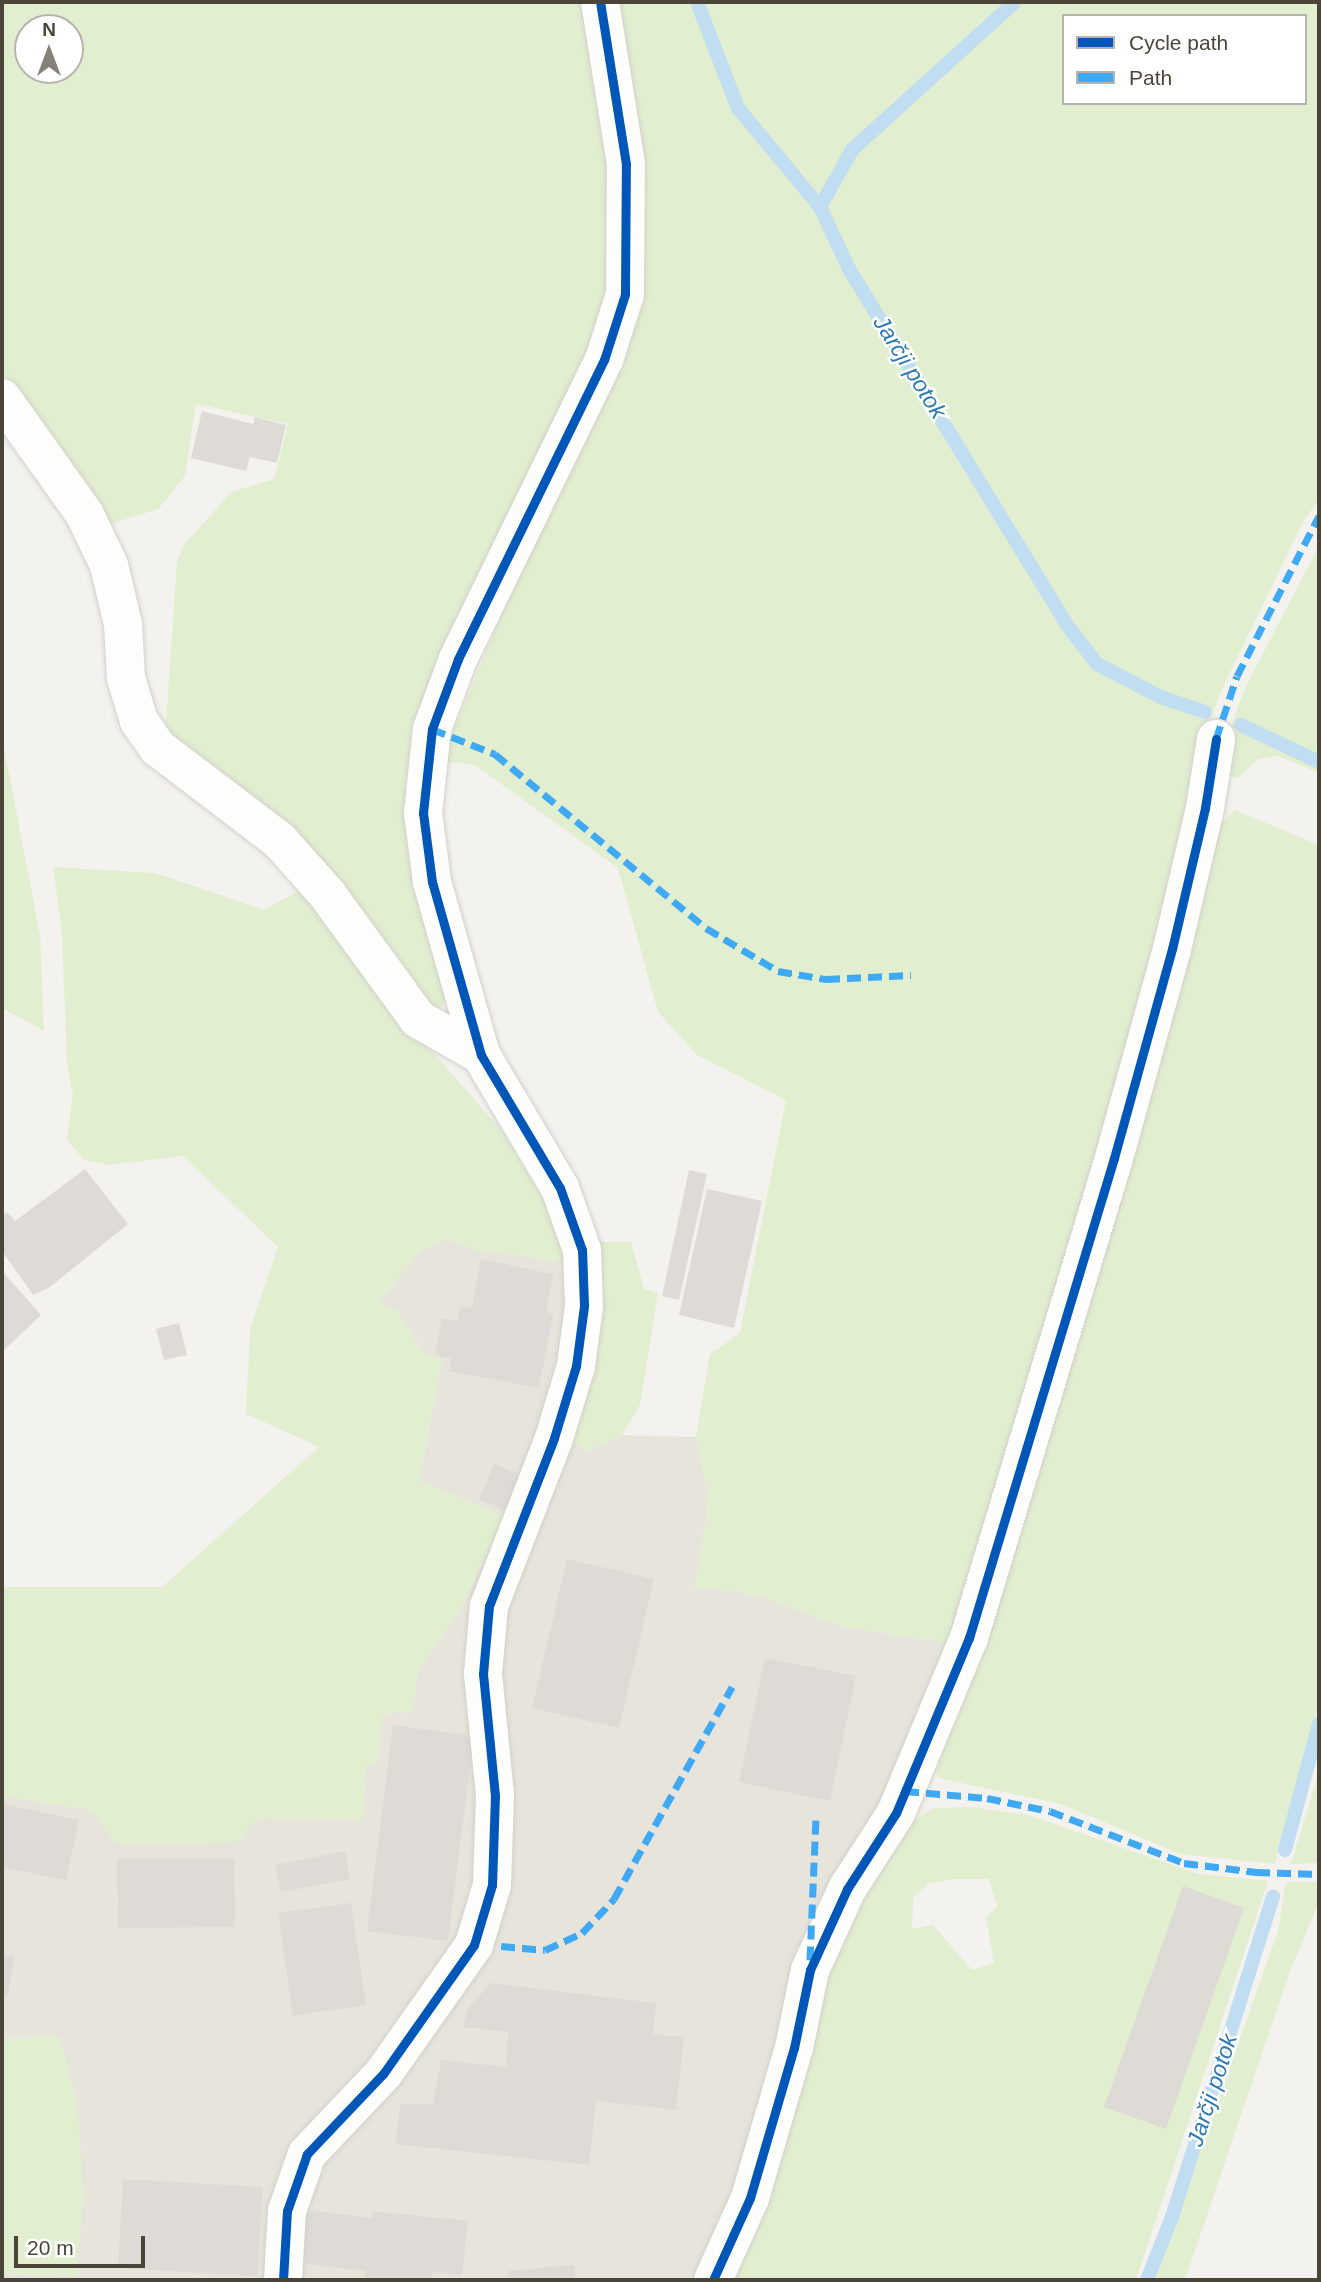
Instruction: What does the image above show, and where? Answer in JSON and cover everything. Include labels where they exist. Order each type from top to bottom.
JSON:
[{"type":"street","points":[[283,2280],[287,2211],[306,2154],[383,2074],[474,1945],[492,1885],[495,1796],[482,1674],[489,1606],[554,1438],[576,1366],[584,1306],[582,1250],[560,1188],[481,1055],[432,882],[424,813],[432,729],[458,659],[604,360],[625,295],[626,164],[600,2]]},
{"type":"street","points":[[2,398],[85,515],[109,565],[123,624],[126,678],[139,720],[159,748],[279,841],[327,894],[418,1019],[481,1055]]},
{"type":"street","points":[[713,2280],[750,2198],[794,2048],[810,1970],[847,1889],[895,1813],[969,1638],[1114,1158],[1172,948],[1205,808],[1216,739]]},
{"type":"shaded area","points":[[446,1239],[475,1249],[568,1263],[586,1451],[622,1435],[696,1437],[707,1489],[706,1522],[695,1586],[757,1595],[842,1626],[954,1644],[727,2280],[2,2280],[2,2273],[76,2276],[78,2107],[59,2036],[2,2039],[2,1796],[92,1810],[363,1820],[366,1765],[377,1762],[383,1714],[413,1711],[418,1671],[463,1605],[504,1516],[419,1481],[442,1361],[422,1352],[397,1311],[378,1302],[421,1251]]},
{"type":"green space","points":[[2,2],[587,2],[609,158],[611,263],[597,332],[418,716],[406,784],[409,854],[449,1000],[435,1011],[165,739],[177,560],[184,545],[231,492],[274,479],[288,424],[196,404],[185,476],[158,509],[107,525],[61,448],[29,414],[2,373]]},
{"type":"green space","points":[[615,2],[1319,2],[1319,500],[1304,520],[1221,691],[1207,731],[1175,897],[954,1644],[842,1626],[757,1595],[695,1586],[706,1522],[707,1489],[696,1437],[710,1354],[740,1333],[786,1100],[697,1055],[658,1012],[618,868],[475,765],[441,761],[506,604],[616,373]]},
{"type":"green space","points":[[1319,546],[1319,773],[1279,756],[1258,759],[1238,778],[1224,774],[1222,750],[1246,686]]},
{"type":"green space","points":[[2,737],[40,935],[44,1031],[2,1008]]},
{"type":"green space","points":[[1235,810],[1319,845],[1319,1703],[1275,1864],[1180,1854],[1061,1804],[938,1778],[932,1761],[1215,829]]},
{"type":"green space","points":[[53,867],[155,873],[264,910],[300,890],[405,1027],[430,1049],[502,1131],[554,1217],[568,1263],[475,1249],[446,1239],[421,1251],[378,1302],[397,1311],[422,1352],[442,1361],[419,1481],[505,1516],[463,1605],[418,1671],[413,1711],[383,1714],[377,1762],[366,1765],[363,1820],[258,1818],[237,1842],[115,1843],[92,1810],[2,1796],[2,1587],[162,1587],[319,1447],[246,1414],[250,1329],[278,1247],[183,1156],[109,1165],[84,1160],[67,1139],[73,1095],[67,1064],[62,932]]},
{"type":"green space","points":[[593,1242],[631,1242],[644,1289],[658,1293],[640,1405],[622,1435],[586,1451],[570,1441]]},
{"type":"green space","points":[[1319,1772],[1319,1863],[1291,1864]]},
{"type":"green space","points":[[970,1807],[1028,1815],[1199,1874],[1268,1881],[1136,2280],[727,2280],[829,1950],[907,1824],[934,1808]],"holes":[[[956,1879],[989,1879],[997,1906],[986,1918],[994,1963],[972,1970],[933,1925],[912,1929],[913,1898],[929,1883]]]},
{"type":"green space","points":[[1286,1882],[1319,1882],[1319,1901],[1289,1974],[1185,2280],[1155,2280],[1278,1931]]},
{"type":"green space","points":[[59,2036],[78,2107],[83,2195],[77,2276],[2,2273],[2,2039]]},
{"type":"building","points":[[202,411],[253,424],[255,417],[286,425],[277,463],[250,457],[246,471],[191,458]]},
{"type":"building","points":[[85,1169],[128,1224],[50,1287],[33,1295],[2,1251],[2,1216],[7,1212],[15,1221]]},
{"type":"building","points":[[689,1170],[707,1174],[679,1300],[662,1296]]},
{"type":"building","points":[[707,1189],[762,1201],[734,1328],[679,1315]]},
{"type":"building","points":[[481,1259],[553,1274],[546,1312],[553,1314],[539,1388],[449,1371],[451,1358],[435,1355],[442,1318],[457,1321],[460,1306],[472,1308]]},
{"type":"building","points":[[2,1271],[41,1315],[2,1352]]},
{"type":"building","points":[[179,1323],[187,1355],[164,1360],[156,1329]]},
{"type":"building","points":[[494,1464],[519,1474],[505,1510],[479,1500]]},
{"type":"building","points":[[567,1559],[654,1579],[619,1728],[532,1708]]},
{"type":"building","points":[[765,1658],[856,1676],[830,1801],[739,1782]]},
{"type":"building","points":[[393,1725],[474,1736],[448,1941],[367,1931]]},
{"type":"building","points":[[2,1804],[79,1820],[66,1880],[2,1867]]},
{"type":"building","points":[[345,1851],[350,1879],[281,1892],[275,1865]]},
{"type":"building","points":[[234,1858],[235,1927],[118,1928],[117,1859]]},
{"type":"building","points":[[1183,1886],[1244,1908],[1166,2129],[1104,2107]]},
{"type":"building","points":[[351,1903],[366,2005],[293,2016],[278,1913]]},
{"type":"building","points":[[2,1954],[14,1956],[8,1996],[2,1995]]},
{"type":"building","points":[[490,1983],[656,2003],[653,2034],[684,2037],[676,2110],[596,2101],[589,2165],[396,2144],[400,2104],[433,2104],[441,2060],[506,2067],[508,2032],[463,2027],[468,2009]]},
{"type":"building","points":[[123,2179],[263,2187],[257,2276],[118,2268]]},
{"type":"building","points":[[304,2210],[372,2218],[372,2211],[468,2221],[462,2275],[433,2272],[432,2280],[364,2280],[366,2271],[298,2263]]},
{"type":"building","points":[[574,2265],[575,2280],[509,2280],[508,2271]]},
{"type":"waterway","points":[[697,2],[738,108],[820,207]]},
{"type":"waterway","name":"Jarčji potok","points":[[1015,2],[852,150],[820,207],[849,269],[1067,625],[1097,664],[1163,698],[1205,712]]},
{"type":"waterway","name":"Jarčji potok","points":[[1241,725],[1319,762]]},
{"type":"waterway","name":"Jarčji potok","points":[[1285,1850],[1319,1724]]},
{"type":"waterway","name":"Jarčji potok","points":[[1147,2280],[1172,2217],[1273,1897]]},
{"type":"marked path","points":[[1216,739],[1237,676],[1319,516]]},
{"type":"marked path","points":[[432,729],[495,754],[706,928],[778,971],[826,979],[911,975]]},
{"type":"marked path","points":[[501,1946],[545,1950],[582,1933],[614,1899],[732,1687]]},
{"type":"marked path","points":[[905,1791],[987,1798],[1050,1811],[1184,1863],[1256,1872],[1319,1874]]},
{"type":"marked path","points":[[810,1960],[816,1817]]},
{"type":"cycle path","points":[[283,2280],[287,2211],[307,2154],[383,2074],[474,1945],[492,1885],[495,1796],[483,1674],[489,1606],[554,1438],[576,1366],[584,1306],[582,1250],[560,1188],[481,1055],[432,882],[423,813],[432,729],[458,659],[604,360],[625,294],[626,164],[600,2]]},
{"type":"cycle path","points":[[713,2280],[750,2198],[794,2048],[810,1970],[847,1889],[896,1813],[969,1638],[1114,1158],[1172,949],[1205,808],[1216,739]]}]
